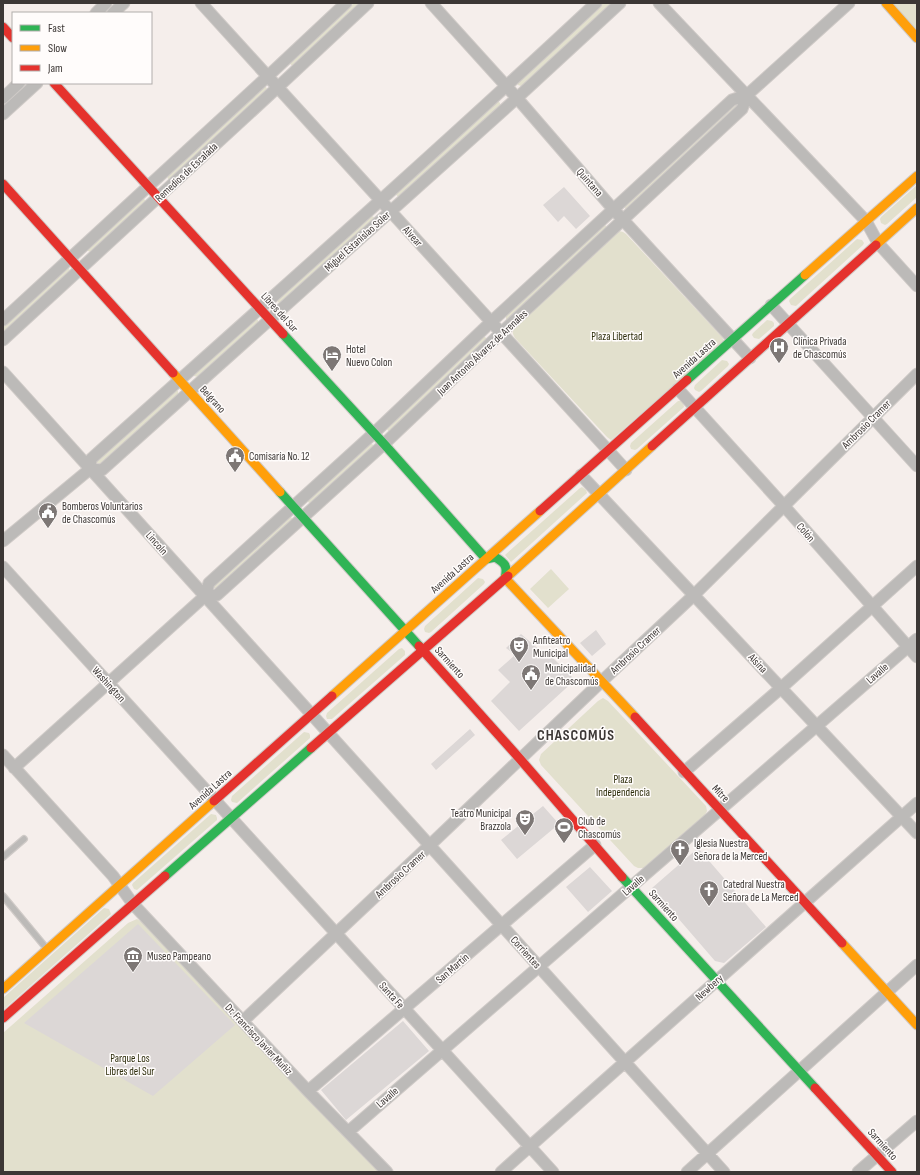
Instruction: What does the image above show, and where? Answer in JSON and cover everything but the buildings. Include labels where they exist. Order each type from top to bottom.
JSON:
[{"type":"main road","points":[[886,3],[917,38]]},
{"type":"main road","points":[[3,27],[12,37]]},
{"type":"main road","name":"Libres del Sur","points":[[55,84],[384,444],[486,559]]},
{"type":"main road","name":"Avenida Lastra","points":[[3,988],[120,886],[917,176]]},
{"type":"main road","name":"Belgrano","points":[[3,184],[406,631]]},
{"type":"main road","points":[[3,1018],[505,578],[917,208]]},
{"type":"main road","points":[[495,558],[504,563],[507,571],[505,578],[497,580],[489,575],[485,566],[486,559],[495,558]]},
{"type":"main road","name":"Mitre","points":[[505,578],[602,681],[917,1025]]},
{"type":"main road","name":"Sarmiento","points":[[406,631],[631,887],[892,1172]]},
{"type":"street","points":[[97,12],[106,3]]},
{"type":"street","points":[[114,12],[124,3]]},
{"type":"street","name":"Alvear","points":[[201,3],[626,470]]},
{"type":"street","name":"Remedios de Escalada","points":[[3,320],[346,3]]},
{"type":"street","name":"Remedios de Escalada","points":[[3,340],[368,3]]},
{"type":"street","name":"Quintana","points":[[431,3],[517,98],[613,209],[750,358]]},
{"type":"street","name":"Miguel Estanislao Soler","points":[[90,469],[91,459],[506,87],[596,3]]},
{"type":"street","name":"Miguel Estanislao Soler","points":[[3,541],[90,469],[102,470],[517,98],[620,3]]},
{"type":"street","points":[[659,3],[866,221],[878,243],[917,286]]},
{"type":"street","name":"Juan Antonio Álvarez de Arenales","points":[[14,768],[205,596],[209,583],[374,433],[613,209],[732,100],[747,95],[849,3]]},
{"type":"street","points":[[3,98],[18,84]]},
{"type":"street","points":[[3,114],[36,84]]},
{"type":"street","name":"Juan Antonio Álvarez de Arenales","points":[[205,596],[218,595],[384,444],[742,109],[747,95]]},
{"type":"street","points":[[771,305],[917,466]]},
{"type":"street","name":"Lincoln","points":[[3,372],[328,733]]},
{"type":"street","name":"Ambrosio Cramer","points":[[243,1021],[694,595],[917,374]]},
{"type":"street","name":"Colón","points":[[678,389],[784,506],[917,657]]},
{"type":"street","name":"Alsina","points":[[581,474],[917,833]]},
{"type":"street","points":[[684,772],[781,688],[917,566]]},
{"type":"street","name":"Washington","points":[[3,567],[231,818]]},
{"type":"street","name":"Lavalle","points":[[348,1132],[917,639]]},
{"type":"street","name":"Corrientes","points":[[328,733],[724,1172]]},
{"type":"street","name":"Dr. Francisco Javier Muñiz","points":[[3,755],[113,876],[133,904],[308,1091],[387,1172]]},
{"type":"street","name":"Newbery","points":[[501,1172],[917,803]]},
{"type":"street","name":"Santa Fe","points":[[231,818],[553,1172]]},
{"type":"street","name":"San Martín","points":[[308,1091],[595,845]]},
{"type":"street","points":[[687,1172],[917,965]]},
{"type":"street","points":[[858,1172],[917,1121]]},
{"type":"lane","points":[[3,857],[24,839]]},
{"type":"lane","points":[[3,896],[47,949]]},
{"type":"green space","points":[[354,3],[363,3],[294,67],[291,65],[291,61]]},
{"type":"green space","points":[[603,3],[612,3],[522,86],[518,85],[518,81]]},
{"type":"green space","points":[[892,3],[917,3],[917,30]]},
{"type":"green space","points":[[263,87],[266,87],[267,89],[171,180],[168,179],[167,176]]},
{"type":"green space","points":[[498,101],[500,106],[400,197],[397,196],[396,194]]},
{"type":"green space","points":[[737,103],[738,106],[626,210],[624,206],[733,104]]},
{"type":"green space","points":[[917,185],[917,197],[887,224],[885,225],[881,223],[881,217]]},
{"type":"green space","points":[[143,198],[145,203],[91,252],[87,250]]},
{"type":"green space","points":[[370,216],[375,218],[281,304],[278,302],[277,300]]},
{"type":"green space","points":[[604,224],[606,229],[508,319],[506,319],[507,314]]},
{"type":"green space","name":"Plaza Libertad","points":[[619,231],[626,234],[722,337],[724,341],[611,440],[515,338],[513,335],[513,329],[615,233]]},
{"type":"green space","points":[[857,239],[862,240],[864,243],[863,245],[796,306],[791,305],[789,301],[790,299]]},
{"type":"green space","points":[[66,268],[69,268],[70,271],[3,334],[3,325]]},
{"type":"green space","points":[[256,319],[258,320],[258,324],[198,377],[193,375]]},
{"type":"green space","points":[[767,320],[772,321],[774,326],[759,339],[754,338],[752,335],[753,333]]},
{"type":"green space","points":[[482,337],[487,339],[389,432],[387,429],[388,427]]},
{"type":"green space","points":[[722,360],[727,361],[729,364],[728,366],[701,391],[699,392],[695,390],[695,385]]},
{"type":"green space","points":[[176,390],[178,391],[178,395],[101,464],[96,463],[96,462]]},
{"type":"green space","points":[[678,401],[683,401],[684,407],[637,449],[631,449],[631,443]]},
{"type":"green space","points":[[369,444],[374,446],[311,504],[308,502],[308,500]]},
{"type":"green space","points":[[582,487],[587,493],[511,562],[505,555]]},
{"type":"green space","points":[[290,517],[292,518],[292,522],[217,589],[214,588],[213,586]]},
{"type":"green space","points":[[551,569],[569,589],[548,608],[530,589]]},
{"type":"green space","points":[[478,578],[483,579],[485,582],[484,584],[431,632],[425,632],[425,626]]},
{"type":"green space","points":[[402,648],[405,651],[405,655],[332,719],[327,719],[327,713],[399,649]]},
{"type":"green space","name":"Plaza Independencia","points":[[603,698],[608,701],[706,806],[707,811],[705,815],[644,868],[634,866],[541,765],[539,760],[541,754]]},
{"type":"green space","points":[[304,732],[309,733],[310,738],[237,803],[232,802],[232,796]]},
{"type":"green space","points":[[211,814],[216,815],[217,820],[137,890],[134,889],[132,885],[133,883]]},
{"type":"green space","points":[[104,908],[109,909],[111,914],[3,1010],[3,998]]},
{"type":"green space","name":"Parque Los Libres del Sur","points":[[137,919],[145,924],[379,1172],[3,1172],[3,1033],[128,923]]},
{"type":"traffic: fast","points":[[687,380],[805,275]]},
{"type":"traffic: fast","points":[[283,334],[384,444],[486,559]]},
{"type":"traffic: fast","points":[[280,492],[419,646]]},
{"type":"traffic: fast","points":[[486,559],[495,557],[501,561],[506,568],[505,578]]},
{"type":"traffic: fast","points":[[165,876],[311,748]]},
{"type":"traffic: fast","points":[[622,877],[815,1088]]},
{"type":"traffic: slow","points":[[886,3],[917,38]]},
{"type":"traffic: slow","points":[[805,275],[917,176]]},
{"type":"traffic: slow","points":[[876,245],[917,208]]},
{"type":"traffic: slow","points":[[173,373],[280,492]]},
{"type":"traffic: slow","points":[[508,576],[652,446]]},
{"type":"traffic: slow","points":[[332,696],[540,511]]},
{"type":"traffic: slow","points":[[505,578],[635,717]]},
{"type":"traffic: slow","points":[[3,989],[214,801]]},
{"type":"traffic: slow","points":[[842,943],[917,1025]]},
{"type":"traffic: jam","points":[[3,27],[12,37]]},
{"type":"traffic: jam","points":[[55,84],[283,334]]},
{"type":"traffic: jam","points":[[3,184],[173,373]]},
{"type":"traffic: jam","points":[[652,446],[876,245]]},
{"type":"traffic: jam","points":[[540,511],[687,380]]},
{"type":"traffic: jam","points":[[311,748],[508,576]]},
{"type":"traffic: jam","points":[[419,646],[520,759],[622,877]]},
{"type":"traffic: jam","points":[[214,801],[332,696]]},
{"type":"traffic: jam","points":[[635,717],[842,943]]},
{"type":"traffic: jam","points":[[3,1018],[165,876]]},
{"type":"traffic: jam","points":[[815,1088],[892,1172]]},
{"type":"place","name":"Clínica Privada de Chascomús","points":[[779,364]]},
{"type":"place","name":"Hotel Nuevo Colon","points":[[332,372]]},
{"type":"place","name":"Comisaría No. 12","points":[[235,473]]},
{"type":"place","name":"Bomberos Voluntarios de Chascomús","points":[[48,529]]},
{"type":"place","name":"Anfiteatro Municipal","points":[[519,663]]},
{"type":"place","name":"Municipalidad de Chascomús","points":[[531,691]]},
{"type":"place","name":"Teatro Municipal Brazzola","points":[[525,836]]},
{"type":"place","name":"Club de Chascomús","points":[[564,844]]},
{"type":"place","name":"Iglesia Nuestra Señora de la Merced","points":[[680,866]]},
{"type":"place","name":"Catedral Nuestra Señora de La Merced","points":[[709,907]]},
{"type":"place","name":"Museo Pampeano","points":[[133,973]]},
{"type":"district","name":"CHASCOMÚS","points":[[576,735]]}]
